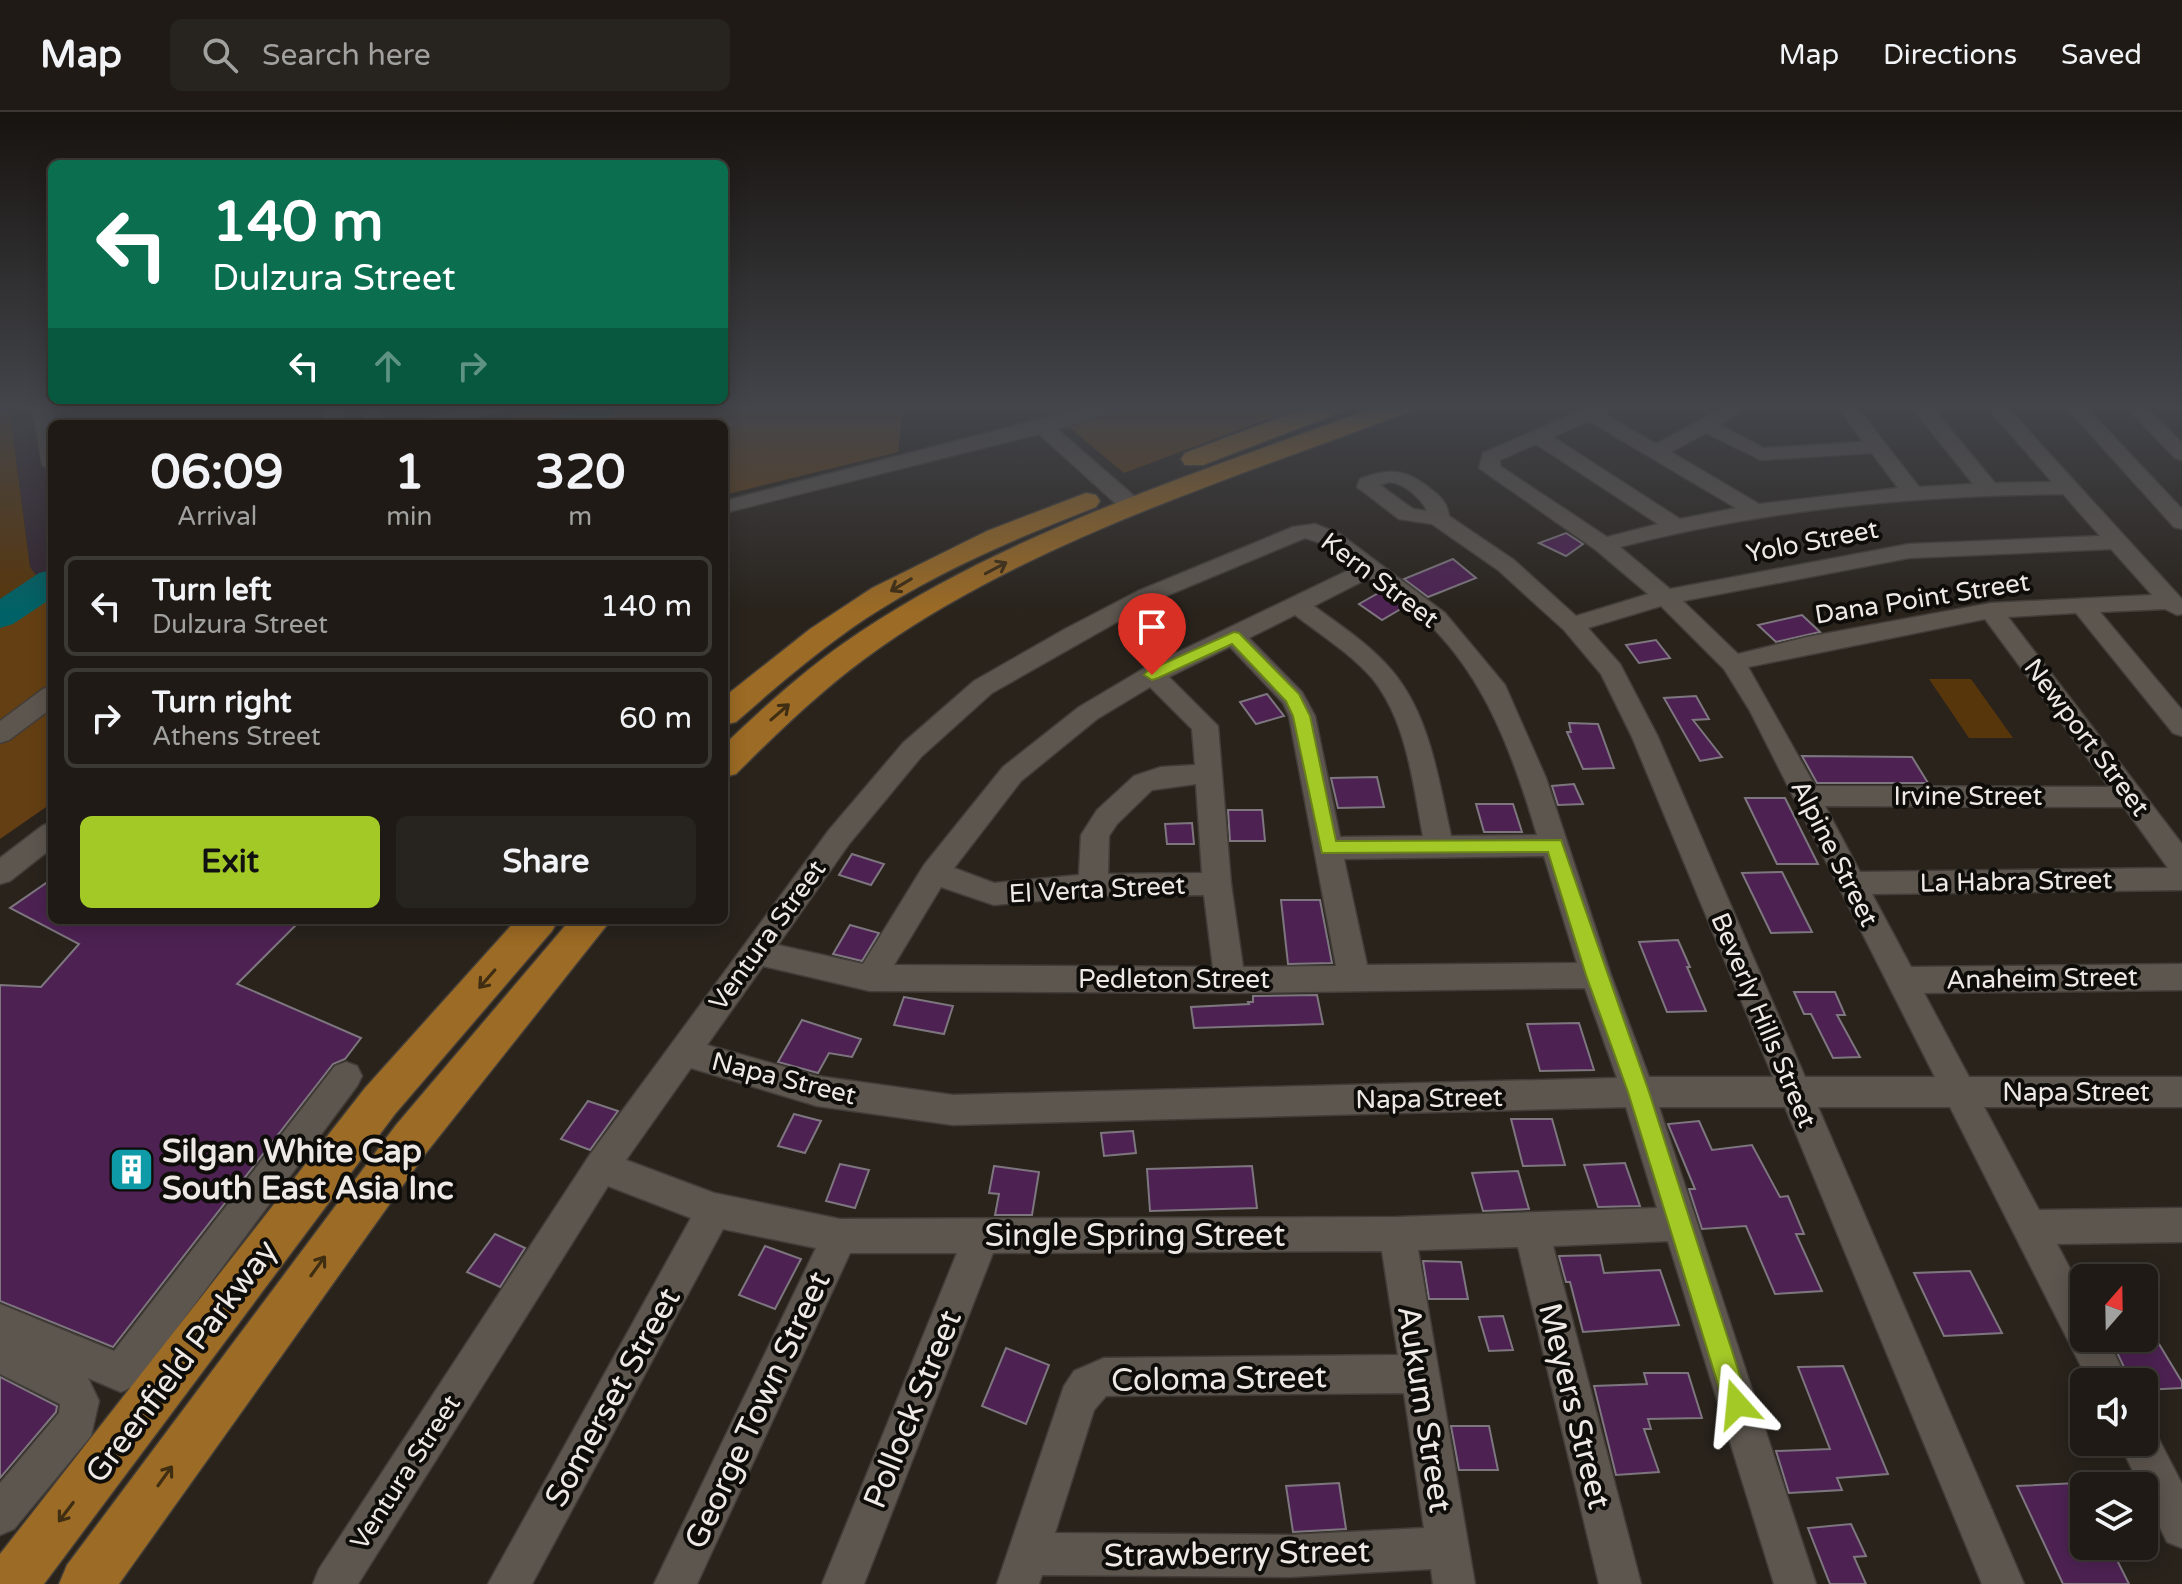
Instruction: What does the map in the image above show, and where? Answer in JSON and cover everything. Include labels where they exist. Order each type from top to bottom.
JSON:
[{"type":"main road","points":[[728,761],[801,693],[859,647],[913,612],[1123,499],[1178,475]]},
{"type":"main road","points":[[728,711],[853,613],[1004,531],[1123,499],[1196,475]]},
{"type":"main road","name":"Greenfield Parkway","points":[[11,1584],[380,1101],[535,924]]},
{"type":"main road","name":"Greenfield Parkway","points":[[86,1584],[411,1139],[589,924]]},
{"type":"street","points":[[728,506],[853,475]]},
{"type":"street","points":[[1096,475],[1123,499]]},
{"type":"street","name":"Alpine Street","points":[[1499,475],[1604,545],[1665,597],[1733,663],[1762,710],[2070,1306]]},
{"type":"street","points":[[1597,475],[1674,525]]},
{"type":"street","points":[[1696,475],[1752,509]]},
{"type":"street","points":[[1898,475],[1912,492]]},
{"type":"street","points":[[1977,475],[1988,488]]},
{"type":"street","points":[[2059,475],[2176,607]]},
{"type":"street","points":[[2137,475],[2182,522]]},
{"type":"street","points":[[1604,545],[1674,525],[1752,509],[1912,492],[2071,488]]},
{"type":"street","points":[[2149,488],[2182,488]]},
{"type":"street","name":"Beverly Hills Street","points":[[1438,519],[1506,565],[1572,625],[1611,670],[1645,737],[2003,1584]]},
{"type":"street","name":"Kern Street","points":[[1301,532],[1315,531],[1332,539],[1437,618],[1496,691],[1533,778],[1596,975],[1638,1092],[1795,1584]]},
{"type":"street","name":"Ventura Street","points":[[334,1584],[601,1167],[839,837],[912,750],[983,687],[1146,596],[1301,532]]},
{"type":"street","name":"Yolo Street","points":[[1572,625],[1665,597],[1909,551],[2116,542]]},
{"type":"street","points":[[870,978],[934,873],[1012,774],[1088,713],[1152,675],[1370,569]]},
{"type":"street","points":[[2082,605],[2182,727]]},
{"type":"street","name":"Dana Point Street","points":[[1733,663],[1807,645],[1991,610],[2082,605],[2176,607]]},
{"type":"street","points":[[1299,606],[1380,671],[1401,700],[1413,736],[1439,844]]},
{"type":"street","name":"Newport Street","points":[[1991,610],[2182,865]]},
{"type":"street","points":[[1234,637],[1293,698],[1302,716],[1354,978]]},
{"type":"street","points":[[1152,675],[1205,726],[1217,884],[1230,980]]},
{"type":"street","points":[[0,734],[48,698]]},
{"type":"street","points":[[1093,885],[1095,835],[1107,817],[1143,783],[1161,777],[1207,774]]},
{"type":"street","name":"Irvine Street","points":[[1805,796],[2131,797]]},
{"type":"street","points":[[0,873],[48,836]]},
{"type":"street","points":[[1328,848],[1439,844],[1554,845]]},
{"type":"street","name":"El Verta Street","points":[[934,873],[994,894],[1093,885],[1217,884]]},
{"type":"street","name":"La Habra Street","points":[[1850,883],[2182,879]]},
{"type":"street","name":"Pedleton Street","points":[[756,952],[870,978],[1230,980],[1596,975]]},
{"type":"street","name":"Anaheim Street","points":[[1902,980],[2182,977]]},
{"type":"street","name":"Napa Street","points":[[682,1052],[817,1091],[953,1110],[1638,1092],[2182,1092]]},
{"type":"street","points":[[0,1323],[121,1373],[346,1076]]},
{"type":"street","name":"Single Spring Street","points":[[601,1167],[714,1210],[840,1236],[1397,1234],[1678,1224]]},
{"type":"street","name":"Somerset Street","points":[[509,1584],[714,1210]]},
{"type":"street","points":[[2030,1227],[2179,1230]]},
{"type":"street","name":"Meyers Street","points":[[1531,1228],[1620,1584]]},
{"type":"street","name":"Aukum Street","points":[[1397,1234],[1450,1565]]},
{"type":"street","name":"Pollock Street","points":[[843,1584],[982,1235]]},
{"type":"street","name":"George Town Street","points":[[675,1584],[840,1236]]},
{"type":"street","points":[[0,1354],[72,1388],[80,1401],[77,1422],[0,1515]]},
{"type":"street","name":"Coloma Street","points":[[1022,1569],[1078,1400],[1088,1385],[1104,1377],[1419,1374]]},
{"type":"street","points":[[2146,1456],[2182,1527]]},
{"type":"street","name":"Strawberry Street","points":[[1022,1569],[1290,1570],[1450,1565]]},
{"type":"shaded area","points":[[0,475],[18,475],[30,567],[44,586],[0,616]]},
{"type":"shaded area","points":[[18,475],[48,475],[48,584],[44,586],[30,567]]},
{"type":"shaded area","points":[[728,475],[806,475],[728,494]]},
{"type":"shaded area","points":[[48,584],[48,806],[0,839],[0,616]]},
{"type":"shaded area","points":[[1929,679],[1971,679],[2013,738],[1969,738]]},
{"type":"building","points":[[1566,533],[1583,544],[1566,556],[1539,543]]},
{"type":"building","points":[[1453,559],[1476,578],[1428,597],[1404,579]]},
{"type":"building","points":[[1382,591],[1404,607],[1382,620],[1359,604]]},
{"type":"building","points":[[1802,615],[1820,632],[1776,642],[1758,625]]},
{"type":"building","points":[[1656,640],[1670,658],[1639,663],[1626,645]]},
{"type":"building","points":[[1267,694],[1284,716],[1256,724],[1240,702]]},
{"type":"building","points":[[1696,696],[1709,719],[1693,720],[1722,757],[1700,761],[1664,698]]},
{"type":"building","points":[[1569,723],[1598,724],[1614,768],[1583,769],[1567,732],[1571,732]]},
{"type":"building","points":[[1802,756],[1912,757],[1928,783],[1817,783]]},
{"type":"building","points":[[1377,777],[1384,807],[1338,808],[1331,778]]},
{"type":"building","points":[[1574,784],[1583,804],[1558,805],[1552,786]]},
{"type":"building","points":[[1745,798],[1785,798],[1818,864],[1777,864]]},
{"type":"building","points":[[1476,804],[1513,804],[1522,832],[1484,832]]},
{"type":"building","points":[[1228,810],[1262,810],[1265,841],[1230,841]]},
{"type":"building","points":[[1192,823],[1194,844],[1167,844],[1165,824]]},
{"type":"building","points":[[852,854],[884,864],[871,885],[839,875]]},
{"type":"building","points":[[1782,872],[1812,932],[1771,933],[1742,873]]},
{"type":"building","name":"Silgan White Cap South East Asia Inc","points":[[48,882],[48,924],[297,924],[237,984],[361,1038],[345,1059],[333,1064],[113,1347],[0,1301],[0,985],[41,987],[79,944],[10,908]]},
{"type":"building","points":[[1281,900],[1320,900],[1332,963],[1288,964]]},
{"type":"building","points":[[850,925],[879,933],[862,961],[833,954]]},
{"type":"building","points":[[1678,940],[1706,1011],[1667,1012],[1639,942]]},
{"type":"building","points":[[1794,992],[1835,992],[1845,1015],[1837,1015],[1860,1057],[1833,1058],[1811,1014],[1804,1014]]},
{"type":"building","points":[[1317,995],[1323,1024],[1194,1028],[1191,1007],[1249,1004],[1253,1002],[1253,996]]},
{"type":"building","points":[[904,997],[953,1006],[944,1034],[894,1025]]},
{"type":"building","points":[[802,1020],[861,1039],[852,1057],[829,1053],[818,1073],[778,1062]]},
{"type":"building","points":[[1579,1023],[1594,1070],[1540,1071],[1527,1024]]},
{"type":"building","points":[[588,1101],[618,1111],[590,1150],[561,1139]]},
{"type":"building","points":[[794,1114],[821,1121],[805,1153],[778,1146]]},
{"type":"building","points":[[1511,1119],[1552,1119],[1565,1165],[1523,1166]]},
{"type":"building","points":[[1699,1121],[1712,1150],[1752,1145],[1780,1197],[1788,1196],[1804,1234],[1796,1234],[1822,1291],[1775,1294],[1746,1226],[1702,1229],[1689,1189],[1695,1189],[1668,1124]]},
{"type":"building","points":[[1133,1131],[1136,1153],[1104,1156],[1101,1133]]},
{"type":"building","points":[[1625,1163],[1640,1206],[1598,1207],[1584,1165]]},
{"type":"building","points":[[840,1164],[869,1170],[855,1208],[826,1201]]},
{"type":"building","points":[[994,1166],[1039,1172],[1032,1215],[995,1215],[999,1194],[989,1193]]},
{"type":"building","points":[[1252,1166],[1257,1208],[1150,1211],[1147,1169]]},
{"type":"building","points":[[1518,1171],[1529,1209],[1483,1211],[1472,1173]]},
{"type":"building","points":[[495,1234],[525,1248],[500,1287],[467,1272]]},
{"type":"building","points":[[765,1246],[801,1259],[775,1309],[739,1295]]},
{"type":"building","points":[[1600,1255],[1604,1273],[1660,1270],[1679,1325],[1583,1332],[1570,1282],[1566,1282],[1559,1256]]},
{"type":"building","points":[[1423,1261],[1461,1262],[1468,1299],[1429,1299]]},
{"type":"building","points":[[1970,1271],[2002,1333],[1944,1336],[1914,1273]]},
{"type":"building","points":[[1503,1316],[1513,1350],[1489,1351],[1479,1317]]},
{"type":"building","points":[[2158,1344],[2182,1382],[2182,1388],[2158,1389],[2158,1368],[2124,1368],[2117,1352],[2158,1352]]},
{"type":"building","points":[[1006,1348],[1049,1365],[1026,1424],[982,1406]]},
{"type":"building","points":[[1843,1366],[1888,1474],[1837,1478],[1842,1490],[1789,1493],[1776,1451],[1830,1449],[1798,1367]]},
{"type":"building","points":[[1644,1373],[1688,1373],[1702,1418],[1648,1419],[1651,1429],[1644,1429],[1659,1472],[1616,1475],[1594,1386],[1647,1384]]},
{"type":"building","points":[[0,1377],[57,1406],[56,1412],[0,1478]]},
{"type":"building","points":[[1451,1426],[1489,1426],[1498,1470],[1459,1470]]},
{"type":"building","points":[[1339,1483],[1346,1529],[1293,1532],[1286,1486]]},
{"type":"building","points":[[2070,1483],[2070,1560],[2117,1560],[2129,1584],[2063,1584],[2017,1486]]},
{"type":"building","points":[[1851,1524],[1866,1556],[1854,1557],[1866,1584],[1830,1584],[1808,1528]]},
{"type":"waterway","points":[[0,616],[48,584]]},
{"type":"place","name":"Silgan White Cap South East Asia Inc","points":[[131,1169]]},
{"type":"route","points":[[1152,675],[1234,637],[1293,698],[1302,716],[1328,848],[1439,844],[1554,845],[1638,1092],[1737,1404]]}]
